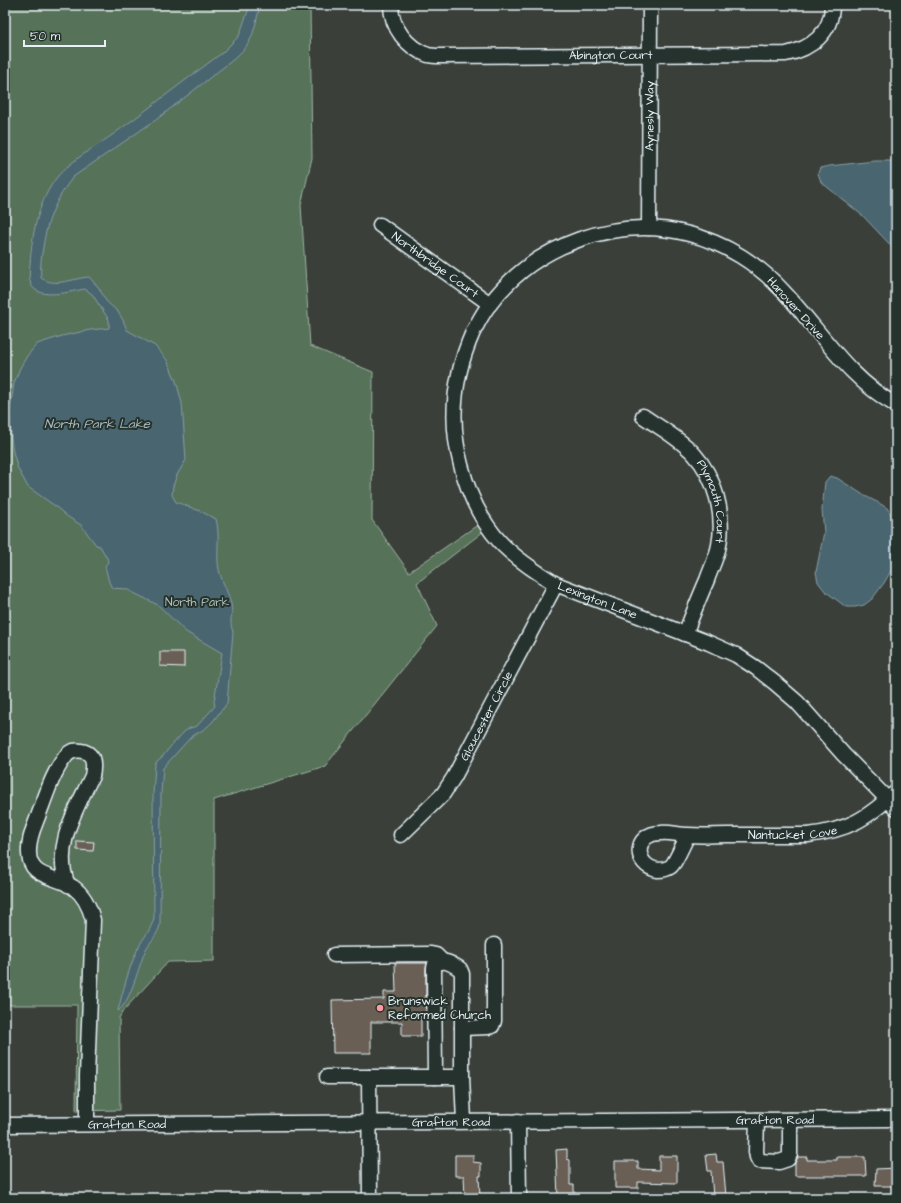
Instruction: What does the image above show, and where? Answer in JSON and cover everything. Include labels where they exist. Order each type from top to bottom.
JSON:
[{"type":"street","name":"Abington Court","points":[[392,5],[391,11],[394,22],[400,34],[408,44],[429,55],[441,56],[786,54],[797,52],[809,47],[818,39],[830,21],[832,5]]},
{"type":"street","name":"Aynesly Way","points":[[649,228],[650,5]]},
{"type":"street","name":"Northbridge Court","points":[[380,225],[490,304]]},
{"type":"street","name":"Hanover Drive","points":[[490,304],[508,284],[541,257],[585,237],[607,231],[649,228],[671,230],[690,234],[719,245],[751,262],[768,276],[784,291],[848,368],[882,397],[896,405]]},
{"type":"street","name":"Lexington Lane","points":[[490,304],[477,324],[460,368],[455,390],[454,413],[455,436],[465,480],[486,523],[500,541],[535,572],[556,584],[736,655],[756,668],[797,702],[843,754],[893,800]]},
{"type":"street","name":"Plymouth Court","points":[[642,416],[682,442],[695,455],[709,477],[718,503],[721,519],[719,546],[685,634]]},
{"type":"street","name":"Gloucester Circle","points":[[401,835],[443,794],[454,778],[556,584]]},
{"type":"street","points":[[68,885],[62,862],[63,850],[70,823],[92,776],[93,770],[92,759],[89,754],[84,751],[77,750],[72,751],[67,755],[56,772],[30,836],[28,849],[30,862],[34,868],[46,877],[68,885],[76,890],[88,906],[93,920],[87,1076],[87,1124]]},
{"type":"street","name":"Nantucket Cove","points":[[688,836],[808,835],[826,833],[859,821],[893,800]]},
{"type":"street","points":[[462,1028],[488,1027],[492,1026],[494,1021],[494,945]]},
{"type":"street","points":[[334,955],[431,954],[436,955],[442,961]]},
{"type":"street","points":[[435,1077],[434,968],[435,964],[442,961],[449,962],[460,969],[462,974],[462,1077],[464,1121]]},
{"type":"street","points":[[327,1077],[462,1077]]},
{"type":"street","points":[[369,1078],[370,1198]]},
{"type":"street","name":"Grafton Road","points":[[5,1124],[896,1119]]},
{"type":"street","points":[[756,1120],[757,1158],[759,1161],[779,1162],[788,1159],[790,1154],[790,1120]]},
{"type":"street","points":[[518,1121],[519,1198]]},
{"type":"green space","name":"North Park","points":[[5,5],[310,5],[312,158],[301,205],[310,346],[373,372],[372,520],[409,572],[479,524],[484,531],[417,583],[437,626],[325,766],[214,800],[214,961],[168,962],[123,1011],[119,1018],[120,1110],[76,1111],[77,1005],[5,1005]]},
{"type":"water","name":"North Park Lake","points":[[250,5],[260,5],[254,29],[247,45],[234,59],[157,119],[73,177],[53,210],[47,228],[42,255],[41,278],[53,282],[65,282],[89,277],[99,288],[106,301],[118,312],[127,330],[155,346],[167,360],[176,381],[182,403],[186,460],[177,475],[173,486],[172,495],[176,502],[216,519],[218,531],[219,568],[232,608],[231,624],[233,632],[227,703],[210,725],[190,738],[163,768],[161,793],[160,925],[146,949],[127,1000],[118,1011],[126,979],[140,944],[154,918],[153,794],[155,765],[185,731],[197,726],[215,706],[214,702],[222,653],[186,632],[158,605],[126,589],[112,588],[105,566],[108,562],[107,558],[100,546],[96,545],[81,525],[28,487],[18,469],[11,438],[10,411],[14,383],[27,356],[37,344],[62,336],[90,330],[109,328],[109,320],[92,294],[85,289],[56,294],[41,293],[35,290],[31,285],[29,269],[32,243],[36,221],[43,201],[54,181],[66,167],[115,133],[222,53],[239,36]]},
{"type":"water","points":[[875,161],[896,161],[896,251],[863,216],[821,182],[818,173],[820,168],[829,166]]},
{"type":"water","points":[[830,476],[837,478],[887,508],[896,522],[896,562],[884,583],[872,599],[864,605],[846,607],[825,591],[818,582],[816,572],[824,532],[822,510],[825,482]]},
{"type":"building","points":[[160,652],[184,652],[184,667],[160,666]]},
{"type":"building","points":[[77,841],[94,842],[93,851],[77,850]]},
{"type":"building","name":"Brunswick Reformed Church","points":[[395,963],[427,963],[426,1016],[421,1016],[421,1036],[402,1036],[402,1022],[371,1022],[371,1053],[333,1053],[332,1000],[384,999],[384,992],[396,992]]},
{"type":"building","points":[[567,1149],[567,1159],[570,1160],[570,1185],[574,1185],[574,1198],[558,1198],[556,1150]]},
{"type":"building","points":[[716,1154],[717,1162],[723,1162],[726,1196],[713,1197],[711,1171],[708,1171],[706,1155]]},
{"type":"building","points":[[455,1155],[473,1155],[473,1162],[481,1163],[481,1176],[479,1176],[480,1198],[465,1198],[464,1176],[455,1176]]},
{"type":"building","points":[[659,1156],[677,1156],[677,1183],[638,1182],[638,1188],[615,1188],[615,1161],[638,1161],[638,1169],[659,1170]]},
{"type":"building","points":[[798,1157],[807,1157],[807,1160],[837,1160],[837,1157],[865,1157],[866,1176],[795,1176],[795,1163]]},
{"type":"building","points":[[896,1168],[896,1186],[875,1186],[876,1169]]},
{"type":"place","name":"Brunswick Reformed Church","points":[[380,1008]]}]
